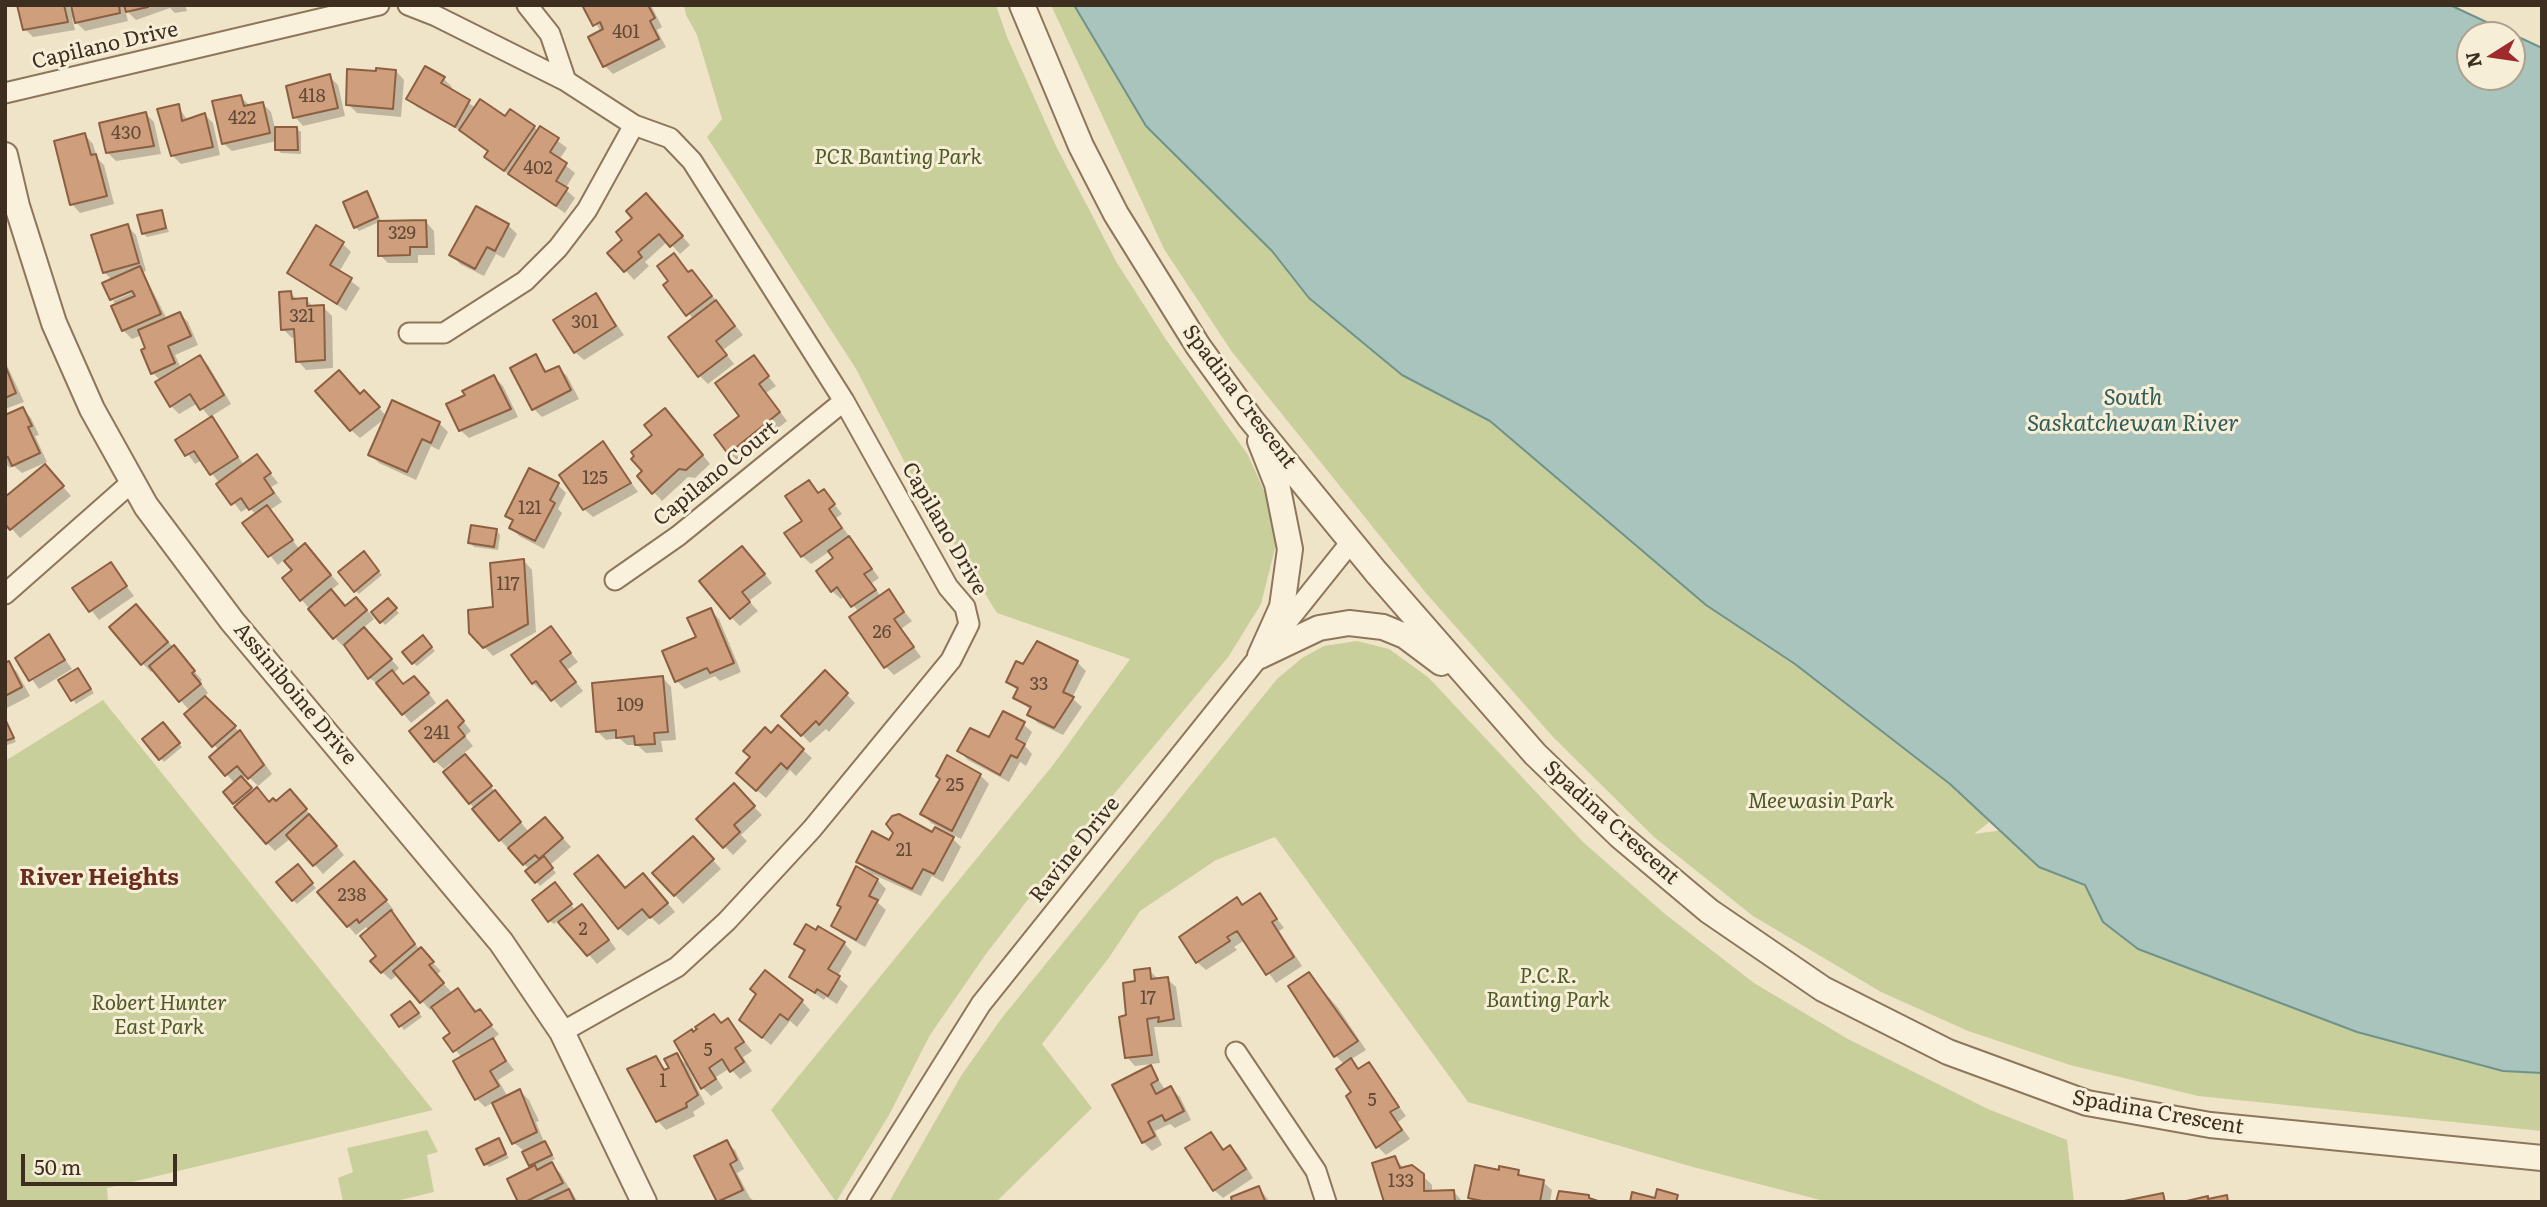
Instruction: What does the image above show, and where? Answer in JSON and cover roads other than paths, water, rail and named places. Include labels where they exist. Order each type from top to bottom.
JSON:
[{"type":"street","name":"Capilano Drive","points":[[5,93],[379,5]]},
{"type":"street","name":"Capilano Drive","points":[[408,5],[436,16],[566,81],[635,125],[670,138],[692,161],[844,401],[948,587],[964,607],[970,624],[962,643],[812,829],[727,921],[677,967],[562,1032]]},
{"type":"street","points":[[527,5],[550,34],[566,81]]},
{"type":"street","name":"Spadina Crescent","points":[[1022,5],[1081,146],[1116,214],[1198,346],[1250,418],[1351,542],[1535,754],[1620,836],[1709,911],[1823,989],[1948,1052],[2036,1087],[2118,1110],[2210,1125],[2542,1158]]},
{"type":"street","points":[[409,334],[443,333],[525,281],[558,248],[587,210],[635,125]]},
{"type":"street","name":"Assiniboine Drive","points":[[5,155],[16,206],[54,323],[92,409],[146,506],[232,621],[501,942],[562,1032],[644,1202]]},
{"type":"street","name":"Capilano Court","points":[[615,580],[678,537],[844,401]]},
{"type":"street","points":[[1250,418],[1277,484],[1290,549],[1282,607],[1260,656]]},
{"type":"street","points":[[5,594],[132,482]]},
{"type":"street","name":"Ravine Drive","points":[[858,1202],[981,1004],[1351,542]]},
{"type":"street","points":[[1260,656],[1319,628],[1335,624],[1368,624],[1405,636],[1479,691]]},
{"type":"street","points":[[1236,1052],[1316,1171],[1326,1202]]},
{"type":"water","name":"South Saskatchewan River","points":[[1074,5],[2450,5],[2484,21],[2456,21],[2456,91],[2526,91],[2526,41],[2542,48],[2542,1073],[2503,1071],[2357,1032],[2138,949],[2103,922],[2085,885],[2039,867],[1950,784],[1795,664],[1706,605],[1490,421],[1402,375],[1309,298],[1272,251],[1146,126]]},
{"type":"district","name":"River Heights","points":[[99,878]]},
{"type":"park label","name":"PCR Banting Park","points":[[898,158]]},
{"type":"park label","name":"Meewasin Park","points":[[1821,802]]},
{"type":"park label","name":"P.C.R. Banting Park","points":[[1548,989]]},
{"type":"park label","name":"Robert Hunter East Park","points":[[159,1016]]}]
